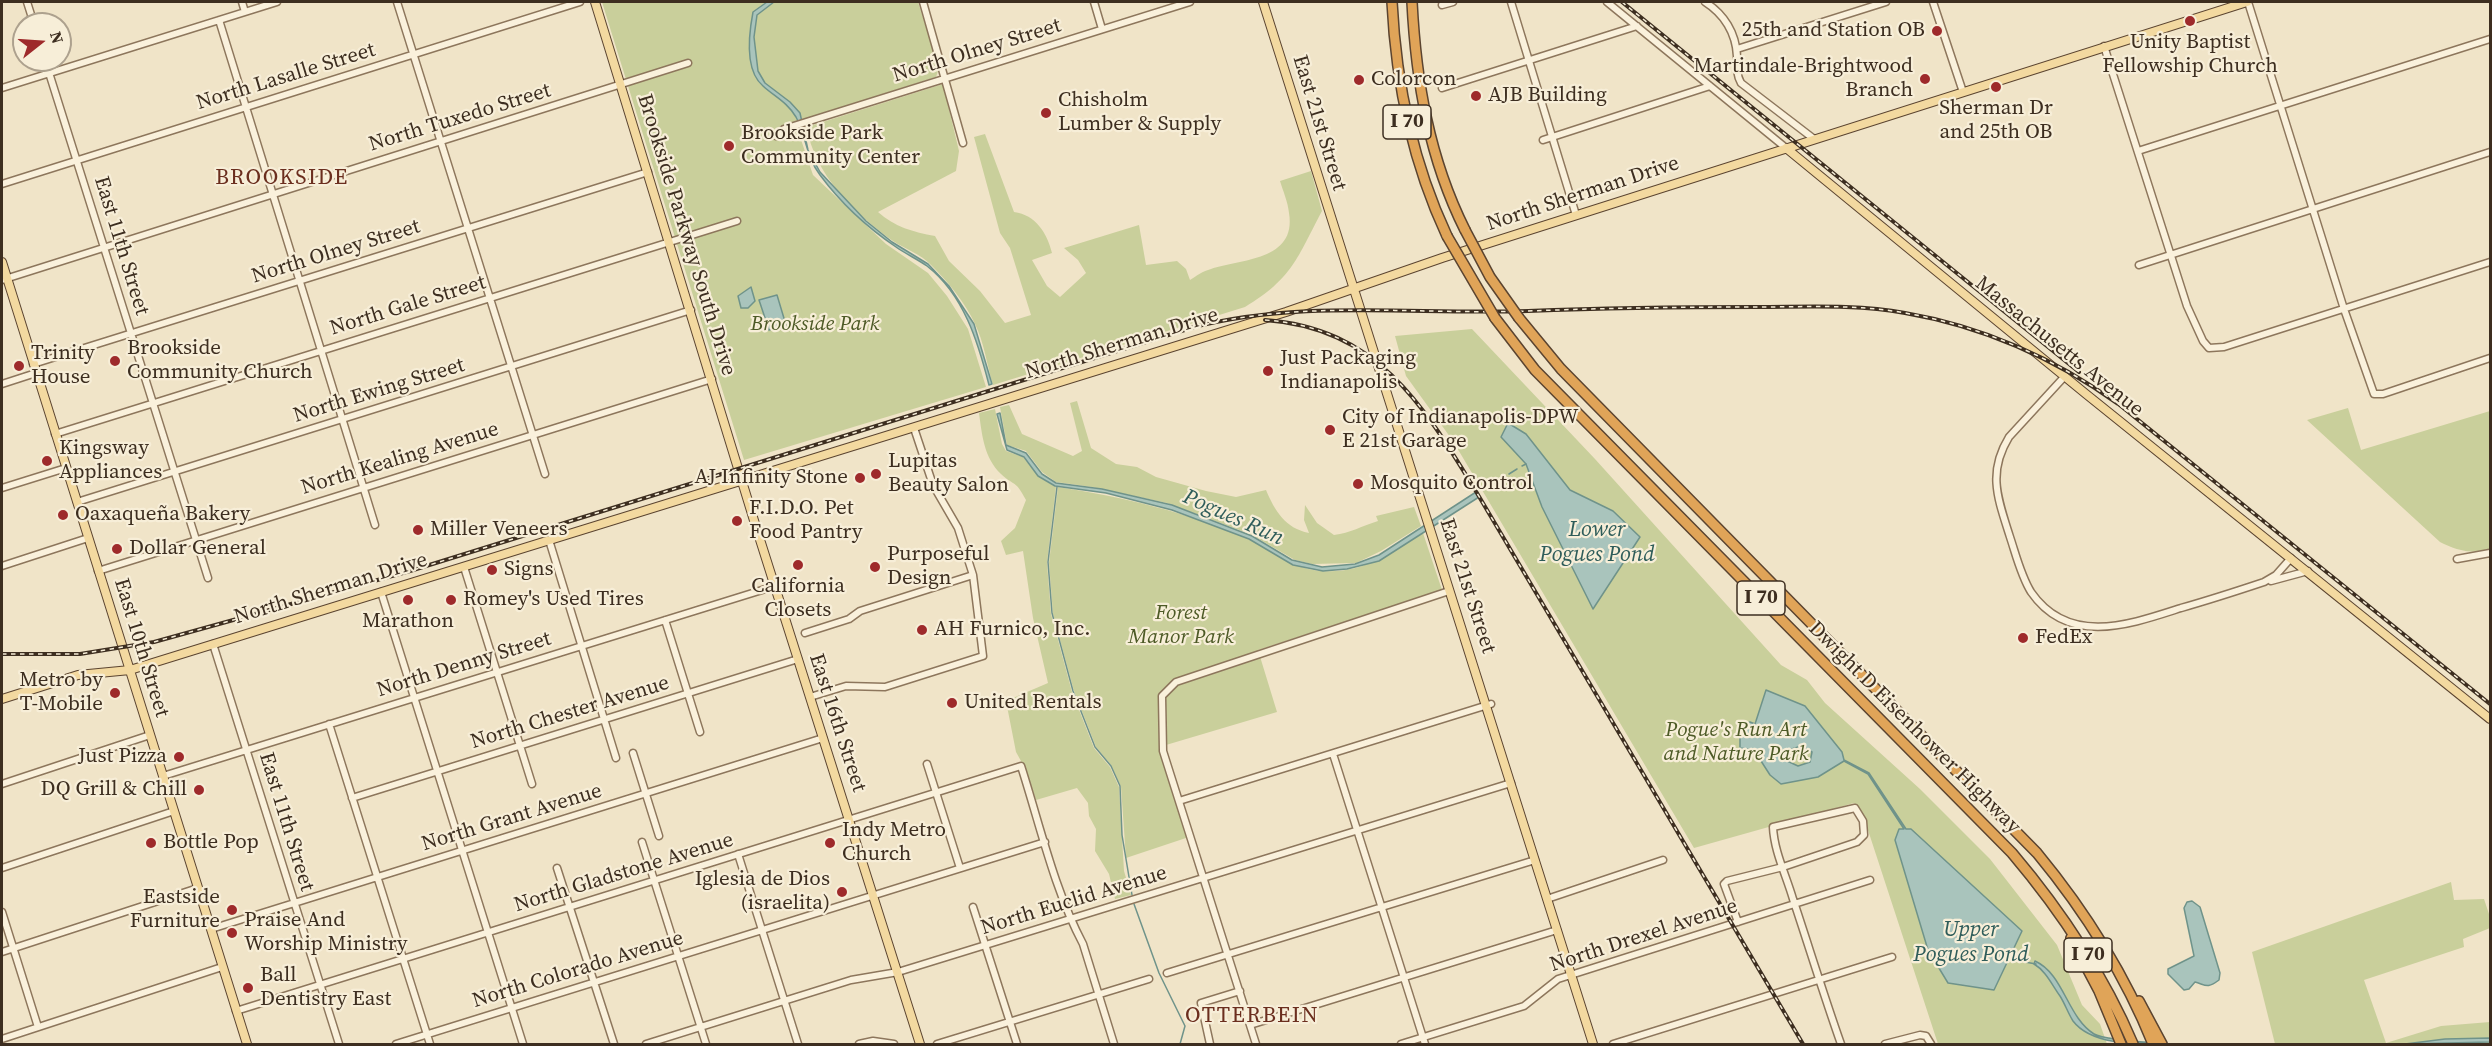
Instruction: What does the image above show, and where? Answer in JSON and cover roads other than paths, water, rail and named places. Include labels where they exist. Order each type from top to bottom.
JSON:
[{"type":"highway","name":"Dwight D Eisenhower Highway","points":[[1392,2],[1396,55],[1407,123],[1428,192],[1446,236],[1495,318],[1535,370],[1998,838],[2042,889],[2084,949],[2133,1044]]},
{"type":"highway","name":"Dwight D Eisenhower Highway","points":[[1412,2],[1416,65],[1425,116],[1445,182],[1465,230],[1490,277],[1519,318],[1556,363],[2029,844],[2074,900],[2110,956],[2152,1031]]},
{"type":"highway","points":[[2042,889],[2096,985],[2121,1044]]},
{"type":"highway","points":[[2152,1031],[2153,1044]]},
{"type":"highway","points":[[2152,1031],[2162,1044]]},
{"type":"main road","name":"Brookside Parkway South Drive","points":[[596,2],[742,480]]},
{"type":"main road","name":"East 21st Street","points":[[1263,2],[1436,551],[1489,705],[1511,783],[1593,1044]]},
{"type":"main road","name":"North Sherman Drive","points":[[2,699],[78,675],[129,670],[914,428],[2247,2]]},
{"type":"main road","name":"Massachusetts Avenue","points":[[1786,148],[2490,718]]},
{"type":"main road","name":"East 10th Street","points":[[2,262],[4,279],[33,363],[247,1044]]},
{"type":"main road","name":"East 16th Street","points":[[742,480],[920,1044]]},
{"type":"street","points":[[242,2],[245,12]]},
{"type":"street","points":[[2,88],[277,2]]},
{"type":"street","points":[[397,2],[545,474]]},
{"type":"street","name":"North Lasalle Street","points":[[2,184],[580,2]]},
{"type":"street","points":[[923,2],[963,143]]},
{"type":"street","points":[[1094,2],[1102,29]]},
{"type":"street","name":"North Olney Street","points":[[776,136],[782,130],[795,125],[1190,2]]},
{"type":"street","points":[[1442,5],[1453,2]]},
{"type":"street","points":[[1510,2],[1576,215]]},
{"type":"street","name":"Massachusetts Avenue","points":[[1607,2],[1786,148]]},
{"type":"street","points":[[1705,2],[1727,23],[1737,49],[1740,81],[1814,139]]},
{"type":"street","points":[[1737,49],[1886,2]]},
{"type":"street","points":[[1933,2],[1963,92]]},
{"type":"street","points":[[2247,2],[2344,309],[2374,394],[2383,394],[2490,358]]},
{"type":"street","points":[[219,20],[375,525]]},
{"type":"street","points":[[1442,88],[1637,26]]},
{"type":"street","points":[[2138,151],[2490,39]]},
{"type":"street","points":[[2104,46],[2187,306],[2203,341],[2209,348],[2224,347],[2490,262]]},
{"type":"street","name":"North Tuxedo Street","points":[[4,279],[688,63]]},
{"type":"street","name":"East 11th Street","points":[[49,73],[208,578]]},
{"type":"street","points":[[1543,140],[1710,86]]},
{"type":"street","points":[[2139,265],[2490,152]]},
{"type":"street","name":"North Olney Street","points":[[33,363],[648,172]]},
{"type":"street","name":"North Gale Street","points":[[55,434],[737,220]]},
{"type":"street","name":"North Ewing Street","points":[[77,502],[691,310]]},
{"type":"street","points":[[2,384],[36,373]]},
{"type":"street","points":[[2066,376],[2009,436],[1996,471],[1995,487],[2024,578],[2045,608],[2071,622],[2090,627],[2107,628],[2140,621],[2264,582],[2308,571]]},
{"type":"street","name":"North Kealing Avenue","points":[[98,571],[712,379]]},
{"type":"street","points":[[810,697],[846,686],[885,687],[983,656],[973,575],[958,528],[931,481],[914,428]]},
{"type":"street","points":[[2,488],[66,468]]},
{"type":"street","points":[[2,566],[88,538]]},
{"type":"street","points":[[549,540],[616,758]]},
{"type":"street","points":[[2457,559],[2490,554]]},
{"type":"street","points":[[2264,582],[2276,575],[2291,558]]},
{"type":"street","points":[[464,567],[532,784]]},
{"type":"street","points":[[805,633],[849,619],[860,611],[973,575]]},
{"type":"street","name":"North Denny Street","points":[[163,776],[775,586]]},
{"type":"street","points":[[1256,1044],[1163,752],[1161,701],[1164,692],[1176,682],[1449,591]]},
{"type":"street","points":[[381,592],[523,1044]]},
{"type":"street","points":[[665,620],[700,732]]},
{"type":"street","name":"East 11th Street","points":[[213,644],[339,1044]]},
{"type":"street","name":"North Chester Avenue","points":[[352,798],[798,659]]},
{"type":"street","points":[[1179,801],[1489,705]]},
{"type":"street","points":[[329,724],[430,1044]]},
{"type":"street","points":[[2,784],[150,735]]},
{"type":"street","name":"North Grant Avenue","points":[[211,929],[823,738]]},
{"type":"street","points":[[633,753],[659,836]]},
{"type":"street","points":[[1333,754],[1424,1041]]},
{"type":"street","points":[[927,764],[960,868]]},
{"type":"street","name":"North Gladstone Avenue","points":[[236,1011],[1021,766],[1045,842]]},
{"type":"street","name":"North Euclid Avenue","points":[[646,1044],[851,980],[897,972],[986,946],[1511,783]]},
{"type":"street","points":[[1738,922],[1724,884],[1783,867],[1857,842],[1864,835],[1863,820],[1855,808],[1773,827],[1774,842],[1783,867],[1795,904],[1819,981],[1841,1044]]},
{"type":"street","points":[[2,868],[174,811]]},
{"type":"street","points":[[642,842],[706,1044]]},
{"type":"street","points":[[1045,842],[1071,919],[1083,944],[1114,1044]]},
{"type":"street","name":"North Colorado Avenue","points":[[396,1044],[1045,842]]},
{"type":"street","points":[[738,854],[798,1044]]},
{"type":"street","points":[[1167,973],[1535,860]]},
{"type":"street","points":[[1547,899],[1663,860]]},
{"type":"street","points":[[557,868],[614,1044]]},
{"type":"street","name":"North Drexel Avenue","points":[[1401,1044],[1424,1041],[1524,1006],[1537,998],[1551,983],[1571,974],[1870,880]]},
{"type":"street","points":[[2,952],[198,888]]},
{"type":"street","points":[[973,907],[1017,1044]]},
{"type":"street","points":[[2,912],[38,1027]]},
{"type":"street","points":[[1250,1025],[1557,930]]},
{"type":"street","points":[[1613,1044],[1892,957]]},
{"type":"street","points":[[2,1039],[222,967]]},
{"type":"street","points":[[937,1044],[1149,979]]},
{"type":"street","points":[[1210,1044],[1200,1008],[1203,1001],[1240,991]]},
{"type":"street","points":[[1885,1044],[1920,1035],[1926,1036],[1932,1044]]},
{"type":"street","points":[[859,1044],[873,1041],[894,1044]]},
{"type":"water","points":[[767,2],[774,2],[757,15],[754,37],[758,71],[765,83],[790,102],[800,113],[808,150],[820,172],[866,221],[892,242],[928,264],[949,286],[974,324],[992,384],[989,385],[968,320],[951,291],[927,266],[875,232],[836,195],[815,168],[809,153],[796,117],[757,79],[750,61],[750,30],[753,12]]},
{"type":"water","points":[[751,287],[755,301],[748,308],[741,308],[738,296]]},
{"type":"water","points":[[777,295],[786,325],[769,330],[759,300]]},
{"type":"water","points":[[1000,413],[1006,445],[1026,453],[1042,474],[1056,483],[1102,489],[1172,505],[1252,536],[1292,560],[1322,567],[1355,564],[1379,555],[1476,492],[1479,497],[1379,561],[1347,569],[1323,571],[1293,565],[1249,539],[1172,510],[1106,493],[1055,486],[1038,476],[1024,457],[1007,450],[997,414]]},
{"type":"water","name":"Lower Pogues Pond","points":[[1508,423],[1526,434],[1570,490],[1613,511],[1640,537],[1593,609],[1542,507],[1526,464],[1501,437]]},
{"type":"water","name":"Upper Pogues Pond","points":[[1766,690],[1805,706],[1842,752],[1844,760],[1869,773],[1906,829],[1911,829],[2022,931],[1994,990],[1948,983],[1928,950],[1895,840],[1899,829],[1904,829],[1868,774],[1844,761],[1818,777],[1781,784],[1770,775],[1754,750],[1740,748],[1740,726],[1750,722],[1755,724]],"holes":[[[1801,746],[1812,752],[1810,762],[1798,766],[1785,760],[1786,751]]]},
{"type":"water","points":[[2192,901],[2200,907],[2220,973],[2219,980],[2212,985],[2207,986],[2195,982],[2189,989],[2184,990],[2168,974],[2168,969],[2194,956],[2184,908],[2187,902]]},
{"type":"water","points":[[2035,961],[2053,976],[2077,1017],[2094,1034],[2118,1040],[2168,1044],[2117,1042],[2092,1035],[2081,1029],[2073,1021],[2048,978],[2034,964]]},
{"type":"water","points":[[2490,1038],[2490,1042],[2405,1044],[2445,1039]]},
{"type":"waterway","name":"Pogues Run","points":[[1522,466],[1526,464]]},
{"type":"waterway","name":"Pogues Run","points":[[1509,474],[1517,469]]},
{"type":"waterway","name":"Pogues Run","points":[[1490,486],[1504,477]]},
{"type":"waterway","points":[[1057,487],[1048,562],[1052,613],[1073,691],[1095,747],[1111,766],[1120,786],[1122,835],[1132,895]]},
{"type":"waterway","points":[[1134,904],[1159,973],[1185,1026],[1180,1044]]},
{"type":"waterway","name":"Pogues Run","points":[[2025,962],[2036,964]]},
{"type":"railway","points":[[1622,2],[2079,372]]},
{"type":"railway","points":[[2,654],[80,654],[154,642],[410,571],[1191,328],[1232,319],[1274,314],[1358,310],[1486,312],[1643,308],[1850,307],[1887,310],[1933,319],[1989,335],[2043,358],[2094,387],[2118,404]]},
{"type":"railway","points":[[1265,320],[1304,326],[1337,338],[1366,354],[1392,375],[1435,427],[1474,488],[1803,1044]]},
{"type":"railway","points":[[2111,398],[2490,704]]},
{"type":"place","name":"Unity Baptist Fellowship Church","points":[[2190,21]]},
{"type":"place","name":"25th and Station OB","points":[[1937,31]]},
{"type":"place","name":"Martindale-Brightwood Branch","points":[[1925,79]]},
{"type":"place","name":"Colorcon","points":[[1359,80]]},
{"type":"place","name":"Sherman Dr and 25th OB","points":[[1996,87]]},
{"type":"place","name":"AJB Building","points":[[1476,96]]},
{"type":"place","name":"Chisholm Lumber & Supply","points":[[1046,113]]},
{"type":"place","name":"Brookside Park Community Center","points":[[729,146]]},
{"type":"place","name":"Brookside Community Church","points":[[115,361]]},
{"type":"place","name":"Trinity House","points":[[19,366]]},
{"type":"place","name":"Just Packaging Indianapolis","points":[[1268,371]]},
{"type":"place","name":"City of Indianapolis-DPW E 21st Garage","points":[[1330,430]]},
{"type":"place","name":"Kingsway Appliances","points":[[47,461]]},
{"type":"place","name":"Lupitas Beauty Salon","points":[[876,474]]},
{"type":"place","name":"AJ Infinity Stone","points":[[860,478]]},
{"type":"place","name":"Mosquito Control","points":[[1358,484]]},
{"type":"place","name":"Oaxaqueña Bakery","points":[[63,515]]},
{"type":"place","name":"F.I.D.O. Pet Food Pantry","points":[[737,521]]},
{"type":"place","name":"Miller Veneers","points":[[418,530]]},
{"type":"place","name":"Dollar General","points":[[117,549]]},
{"type":"place","name":"California Closets","points":[[798,565]]},
{"type":"place","name":"Purposeful Design","points":[[875,567]]},
{"type":"place","name":"Signs","points":[[492,570]]},
{"type":"place","name":"Marathon","points":[[408,600]]},
{"type":"place","name":"Romey's Used Tires","points":[[451,600]]},
{"type":"place","name":"AH Furnico, Inc.","points":[[922,630]]},
{"type":"place","name":"FedEx","points":[[2023,638]]},
{"type":"place","name":"Metro by T-Mobile","points":[[115,693]]},
{"type":"place","name":"United Rentals","points":[[952,703]]},
{"type":"place","name":"Just Pizza","points":[[179,757]]},
{"type":"place","name":"DQ Grill & Chill","points":[[199,790]]},
{"type":"place","name":"Bottle Pop","points":[[151,843]]},
{"type":"place","name":"Indy Metro Church","points":[[830,843]]},
{"type":"place","name":"Iglesia de Dios (israelita)","points":[[842,892]]},
{"type":"place","name":"Eastside Furniture","points":[[232,910]]},
{"type":"place","name":"Praise And Worship Ministry","points":[[232,933]]},
{"type":"place","name":"Ball Dentistry East","points":[[248,988]]},
{"type":"district","name":"BROOKSIDE","points":[[282,178]]},
{"type":"district","name":"OTTERBEIN","points":[[1252,1016]]},
{"type":"park label","name":"Brookside Park","points":[[815,325]]},
{"type":"park label","name":"Forest Manor Park","points":[[1181,626]]},
{"type":"park label","name":"Pogue's Run Art and Nature Park","points":[[1736,743]]}]
